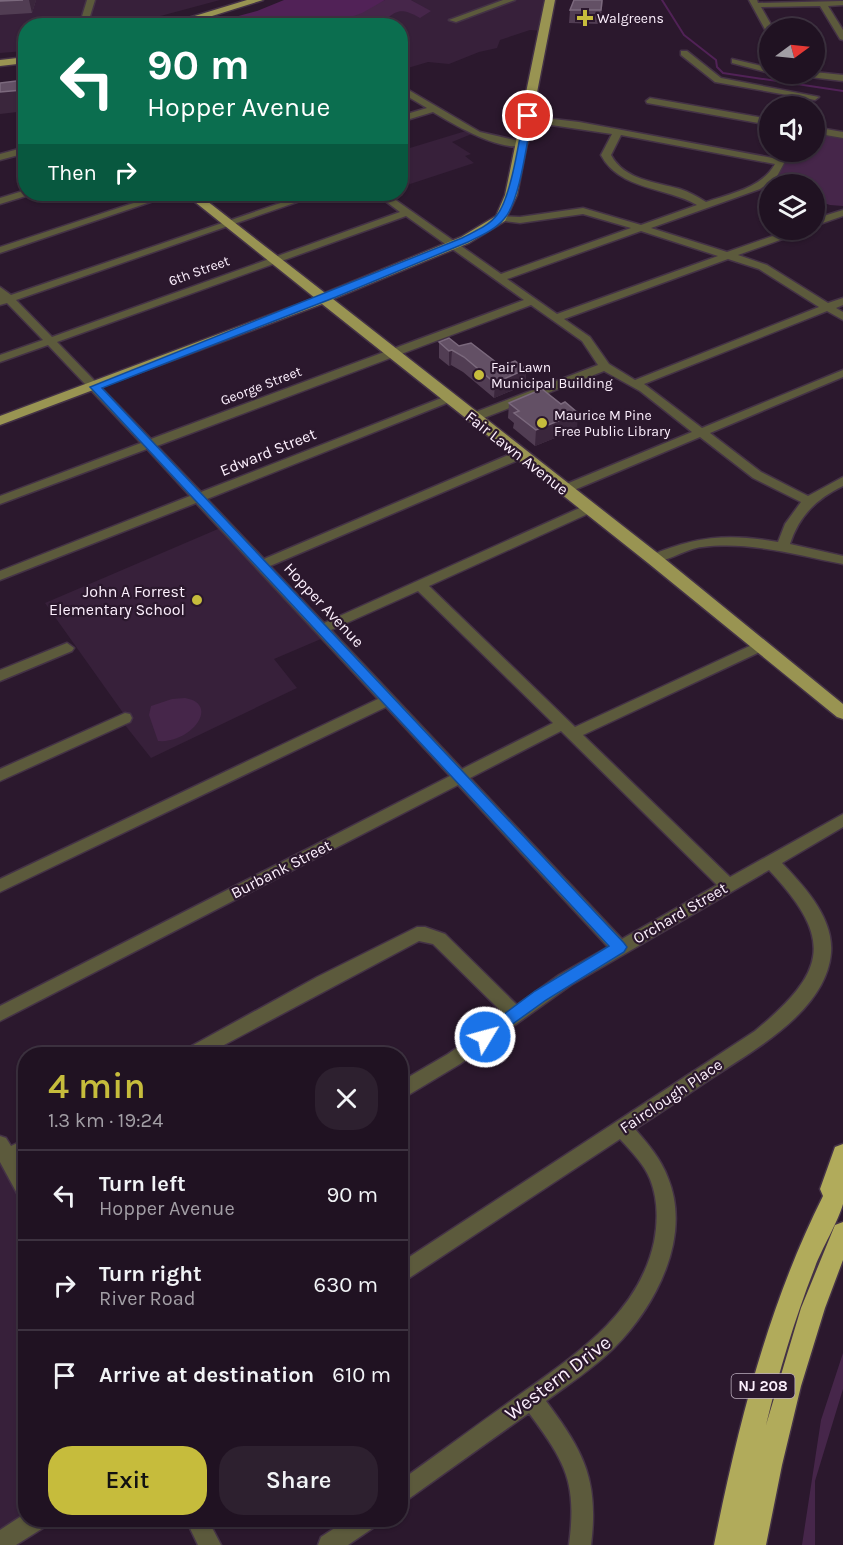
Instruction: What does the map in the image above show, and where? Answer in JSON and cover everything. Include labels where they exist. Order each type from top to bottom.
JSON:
[{"type":"highway","points":[[836,1235],[843,1154]]},
{"type":"highway","name":"NJ 208","points":[[753,1545],[774,1439],[836,1235],[843,1179]]},
{"type":"highway","name":"NJ 208","points":[[727,1545],[742,1467],[766,1376],[836,1235]]},
{"type":"main road","points":[[185,18],[241,0]]},
{"type":"main road","points":[[190,18],[258,0]]},
{"type":"main road","points":[[0,421],[323,299],[476,235],[501,218],[510,201],[550,0]]},
{"type":"main road","points":[[0,62],[18,59]]},
{"type":"main road","name":"Fair Lawn Avenue","points":[[200,201],[563,490],[654,559],[843,713]]},
{"type":"street","points":[[85,18],[91,0]]},
{"type":"street","points":[[453,20],[510,0]]},
{"type":"street","points":[[821,2],[843,37]]},
{"type":"street","points":[[763,18],[755,3],[843,3]]},
{"type":"street","points":[[684,53],[718,80],[815,96]]},
{"type":"street","points":[[735,61],[759,68]]},
{"type":"street","points":[[825,76],[843,78]]},
{"type":"street","points":[[408,93],[482,136],[523,143]]},
{"type":"street","points":[[650,101],[759,120]]},
{"type":"street","points":[[408,116],[435,108]]},
{"type":"street","points":[[528,119],[618,132],[759,158]]},
{"type":"street","points":[[618,132],[606,154],[615,168],[626,175],[687,195],[706,206]]},
{"type":"street","points":[[825,132],[843,135]]},
{"type":"street","points":[[0,157],[18,152]]},
{"type":"street","points":[[499,278],[757,187],[772,176],[781,162]]},
{"type":"street","points":[[0,201],[18,195]]},
{"type":"street","points":[[0,250],[148,201]]},
{"type":"street","points":[[4,300],[294,201]]},
{"type":"street","points":[[392,201],[591,344],[605,366],[635,384],[758,475],[808,501]]},
{"type":"street","points":[[501,218],[520,220],[588,211],[770,270],[843,316]]},
{"type":"street","name":"6th Street","points":[[0,359],[408,212]]},
{"type":"street","points":[[825,219],[843,213]]},
{"type":"street","points":[[556,318],[770,240]]},
{"type":"street","name":"Hopper Avenue","points":[[0,290],[4,300],[50,341],[95,387],[619,947]]},
{"type":"street","name":"George Street","points":[[0,500],[532,301]]},
{"type":"street","points":[[635,384],[843,301]]},
{"type":"street","points":[[472,418],[605,366]]},
{"type":"street","points":[[563,490],[843,373]]},
{"type":"street","name":"Edward Street","points":[[0,576],[448,399]]},
{"type":"street","points":[[262,566],[519,455]]},
{"type":"street","points":[[782,548],[795,517],[808,501],[843,481]]},
{"type":"street","points":[[322,629],[588,509]]},
{"type":"street","points":[[654,559],[682,547],[710,541],[737,540],[843,560]]},
{"type":"street","points":[[420,585],[728,885]]},
{"type":"street","name":"Burbank Street","points":[[0,1014],[460,777],[759,646]]},
{"type":"street","points":[[0,676],[67,648]]},
{"type":"street","points":[[0,886],[388,700]]},
{"type":"street","points":[[0,775],[125,718]]},
{"type":"street","name":"Orchard Street","points":[[408,1087],[454,1059],[565,980],[843,820]]},
{"type":"street","name":"Fairclough Place","points":[[408,1270],[761,1036],[790,1013],[812,987],[819,974],[823,954],[822,933],[817,919],[801,893],[770,861]]},
{"type":"street","points":[[205,1047],[323,982],[411,937],[425,934],[439,939],[515,1014]]},
{"type":"street","name":"Western Drive","points":[[408,1488],[589,1357],[622,1328],[634,1311],[661,1252],[666,1217],[660,1180],[651,1164],[622,1128]]},
{"type":"street","points":[[4,1150],[18,1176]]},
{"type":"street","points":[[532,1399],[577,1464],[584,1496],[580,1545]]},
{"type":"street","points":[[0,1543],[24,1527]]},
{"type":"street","points":[[201,1527],[210,1545]]},
{"type":"street","points":[[329,1545],[355,1527]]},
{"type":"shaded area","points":[[0,0],[220,0],[153,18],[18,18],[18,52],[0,53]]},
{"type":"shaded area","points":[[284,0],[385,0],[348,18],[231,18]]},
{"type":"shaded area","points":[[385,0],[411,0],[431,11],[420,18],[411,13],[399,12],[386,18],[346,18]]},
{"type":"shaded area","points":[[411,0],[550,0],[545,31],[530,30],[500,40],[497,48],[479,52],[449,64],[428,62],[408,68],[408,18],[385,18],[397,11],[430,11]]},
{"type":"shaded area","points":[[469,130],[474,133],[452,142],[471,154],[465,156],[474,163],[408,185],[408,149]]},
{"type":"shaded area","points":[[825,134],[843,137],[843,206],[825,203],[825,174],[778,174],[786,162],[825,162]]},
{"type":"shaded area","points":[[225,526],[328,636],[274,659],[297,688],[151,758],[121,720],[126,717],[45,603]]},
{"type":"shaded area","points":[[185,698],[196,702],[201,708],[201,715],[197,723],[181,736],[158,741],[149,715],[151,706],[172,699]]},
{"type":"shaded area","points":[[0,1144],[18,1178],[18,1527],[24,1527],[0,1543]]},
{"type":"shaded area","points":[[843,1353],[843,1389],[815,1481],[815,1545],[802,1545],[821,1420]]},
{"type":"building","points":[[574,0],[602,0],[601,10],[570,10]]},
{"type":"building","points":[[18,81],[18,90],[0,92],[0,83]]},
{"type":"building","points":[[449,338],[459,346],[471,343],[501,366],[515,361],[526,369],[495,383],[464,357],[452,350],[449,351],[439,342]]},
{"type":"building","points":[[542,389],[561,404],[565,402],[578,413],[536,430],[514,413],[519,411],[509,403]]},
{"type":"waterway","points":[[662,0],[684,35],[716,60],[717,67],[723,73],[843,91]]},
{"type":"place","name":"Walgreens","points":[[585,18]]},
{"type":"place","name":"Fair Lawn Municipal Building","points":[[479,375]]},
{"type":"place","name":"Maurice M Pine Free Public Library","points":[[542,423]]},
{"type":"place","name":"John A Forrest Elementary School","points":[[197,600]]},
{"type":"route","points":[[485,1037],[541,996],[619,947],[95,387],[333,295],[485,230],[501,218],[510,201],[528,116]]}]
